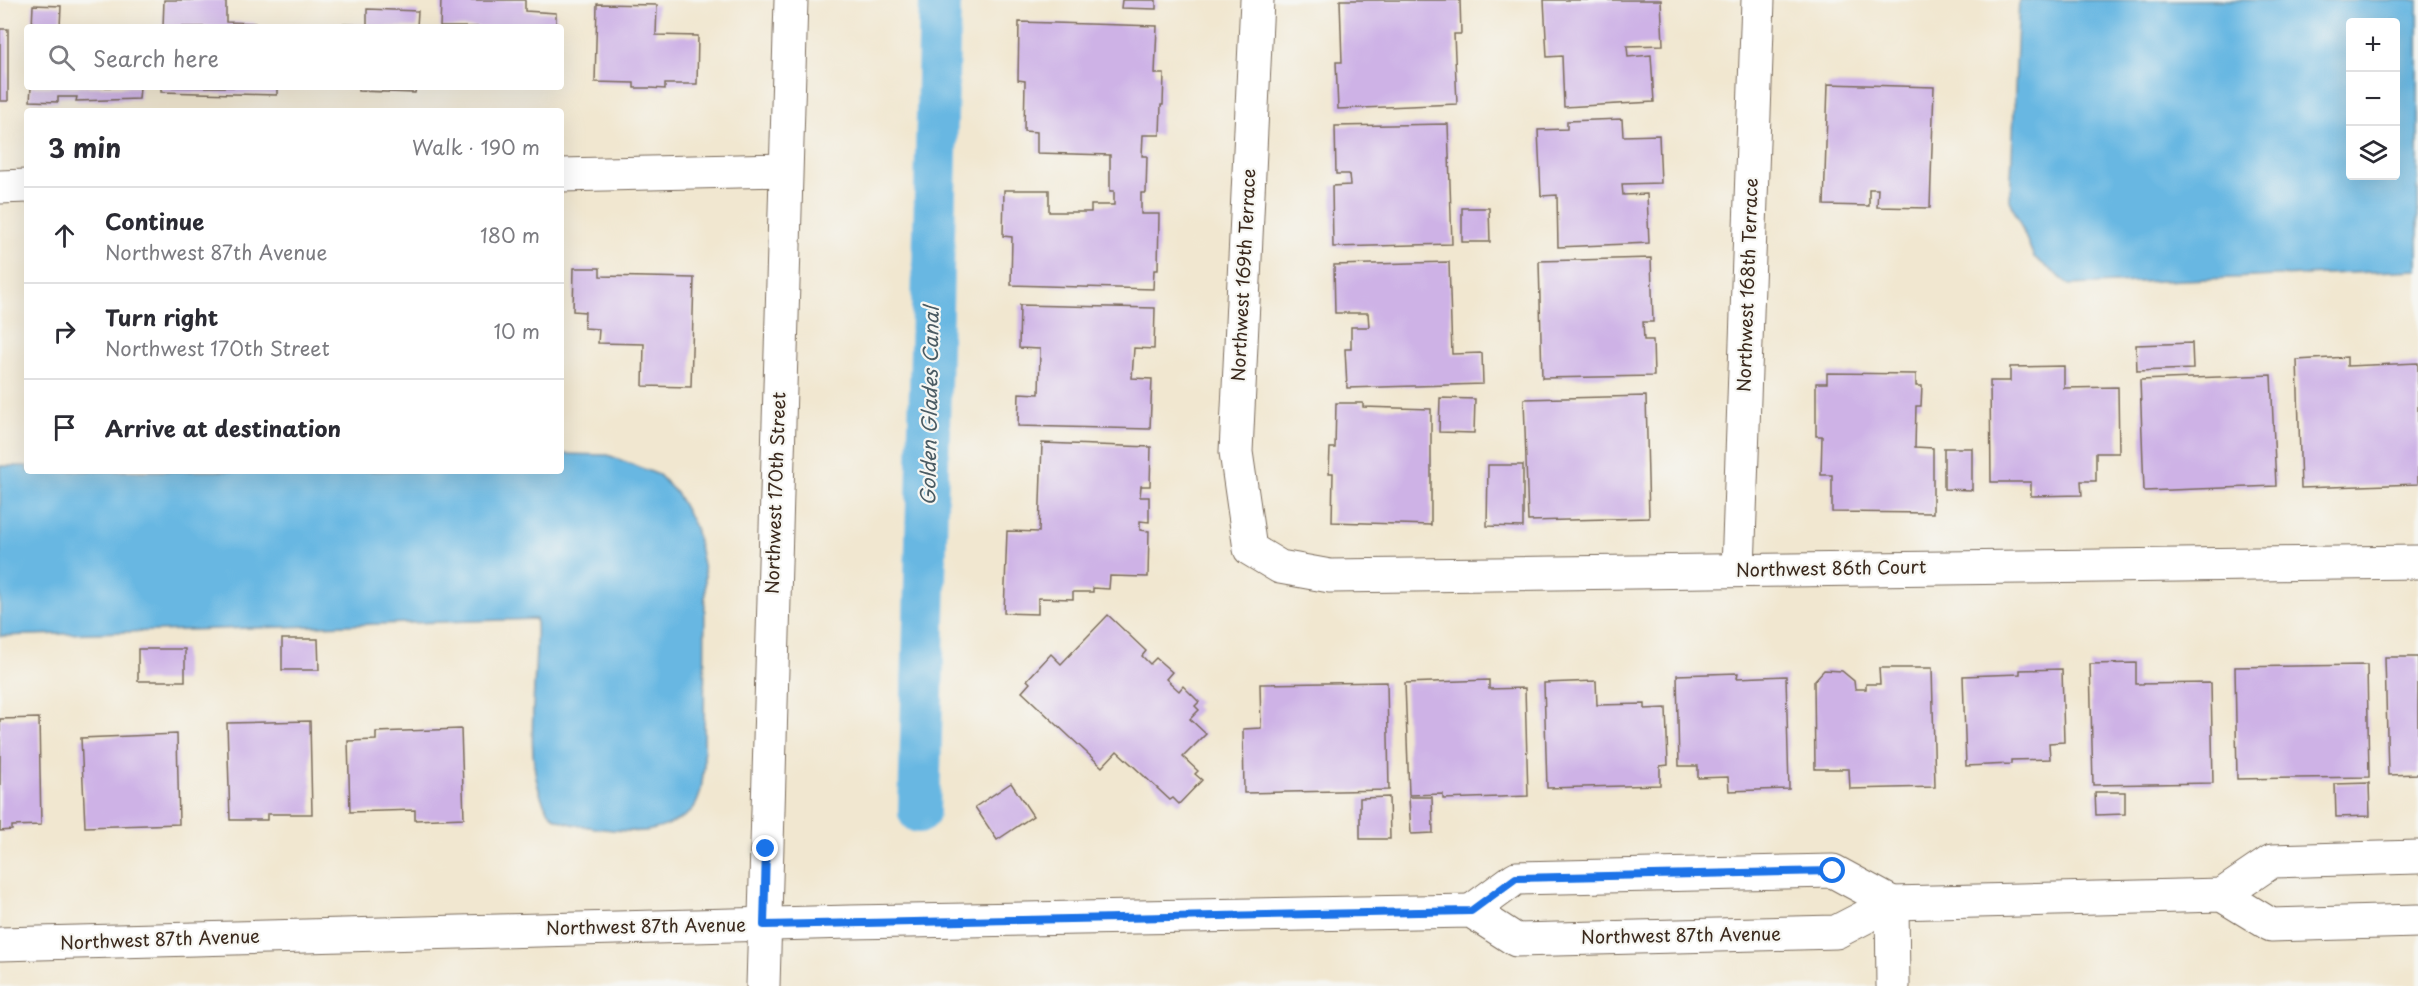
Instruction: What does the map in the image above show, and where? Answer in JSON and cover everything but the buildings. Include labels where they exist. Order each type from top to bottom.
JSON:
[{"type":"street","name":"Northwest 170th Street","points":[[763,986],[790,0]]},
{"type":"street","name":"Northwest 169th Terrace","points":[[1250,549],[1236,452],[1257,0]]},
{"type":"street","name":"Northwest 168th Terrace","points":[[1738,570],[1758,0]]},
{"type":"street","points":[[564,175],[785,170]]},
{"type":"street","points":[[0,187],[24,186]]},
{"type":"street","name":"Northwest 86th Court","points":[[1250,549],[1280,567],[1330,576],[2418,562]]},
{"type":"street","points":[[2418,857],[2272,861],[2222,895],[2271,925],[2418,921]]},
{"type":"street","name":"Northwest 87th Avenue","points":[[1471,911],[1516,878],[1833,871],[1892,903]]},
{"type":"street","name":"Northwest 87th Avenue","points":[[0,944],[764,925],[1471,911],[1516,940],[1836,932],[1892,903],[2222,895]]},
{"type":"street","points":[[1892,903],[1893,986]]},
{"type":"water","points":[[2019,0],[2418,0],[2418,270],[2070,285],[2034,257],[2010,200]]},
{"type":"water","points":[[564,454],[608,455],[659,475],[677,494],[695,527],[705,574],[704,766],[698,800],[684,817],[673,823],[643,831],[600,829],[559,820],[552,815],[543,801],[533,759],[536,619],[0,636],[0,466],[24,466],[24,474],[564,474]]},
{"type":"waterway","name":"Golden Glades Canal","points":[[919,812],[940,0]]},
{"type":"route","points":[[766,849],[764,925],[1471,911],[1516,878],[1833,871]]}]
